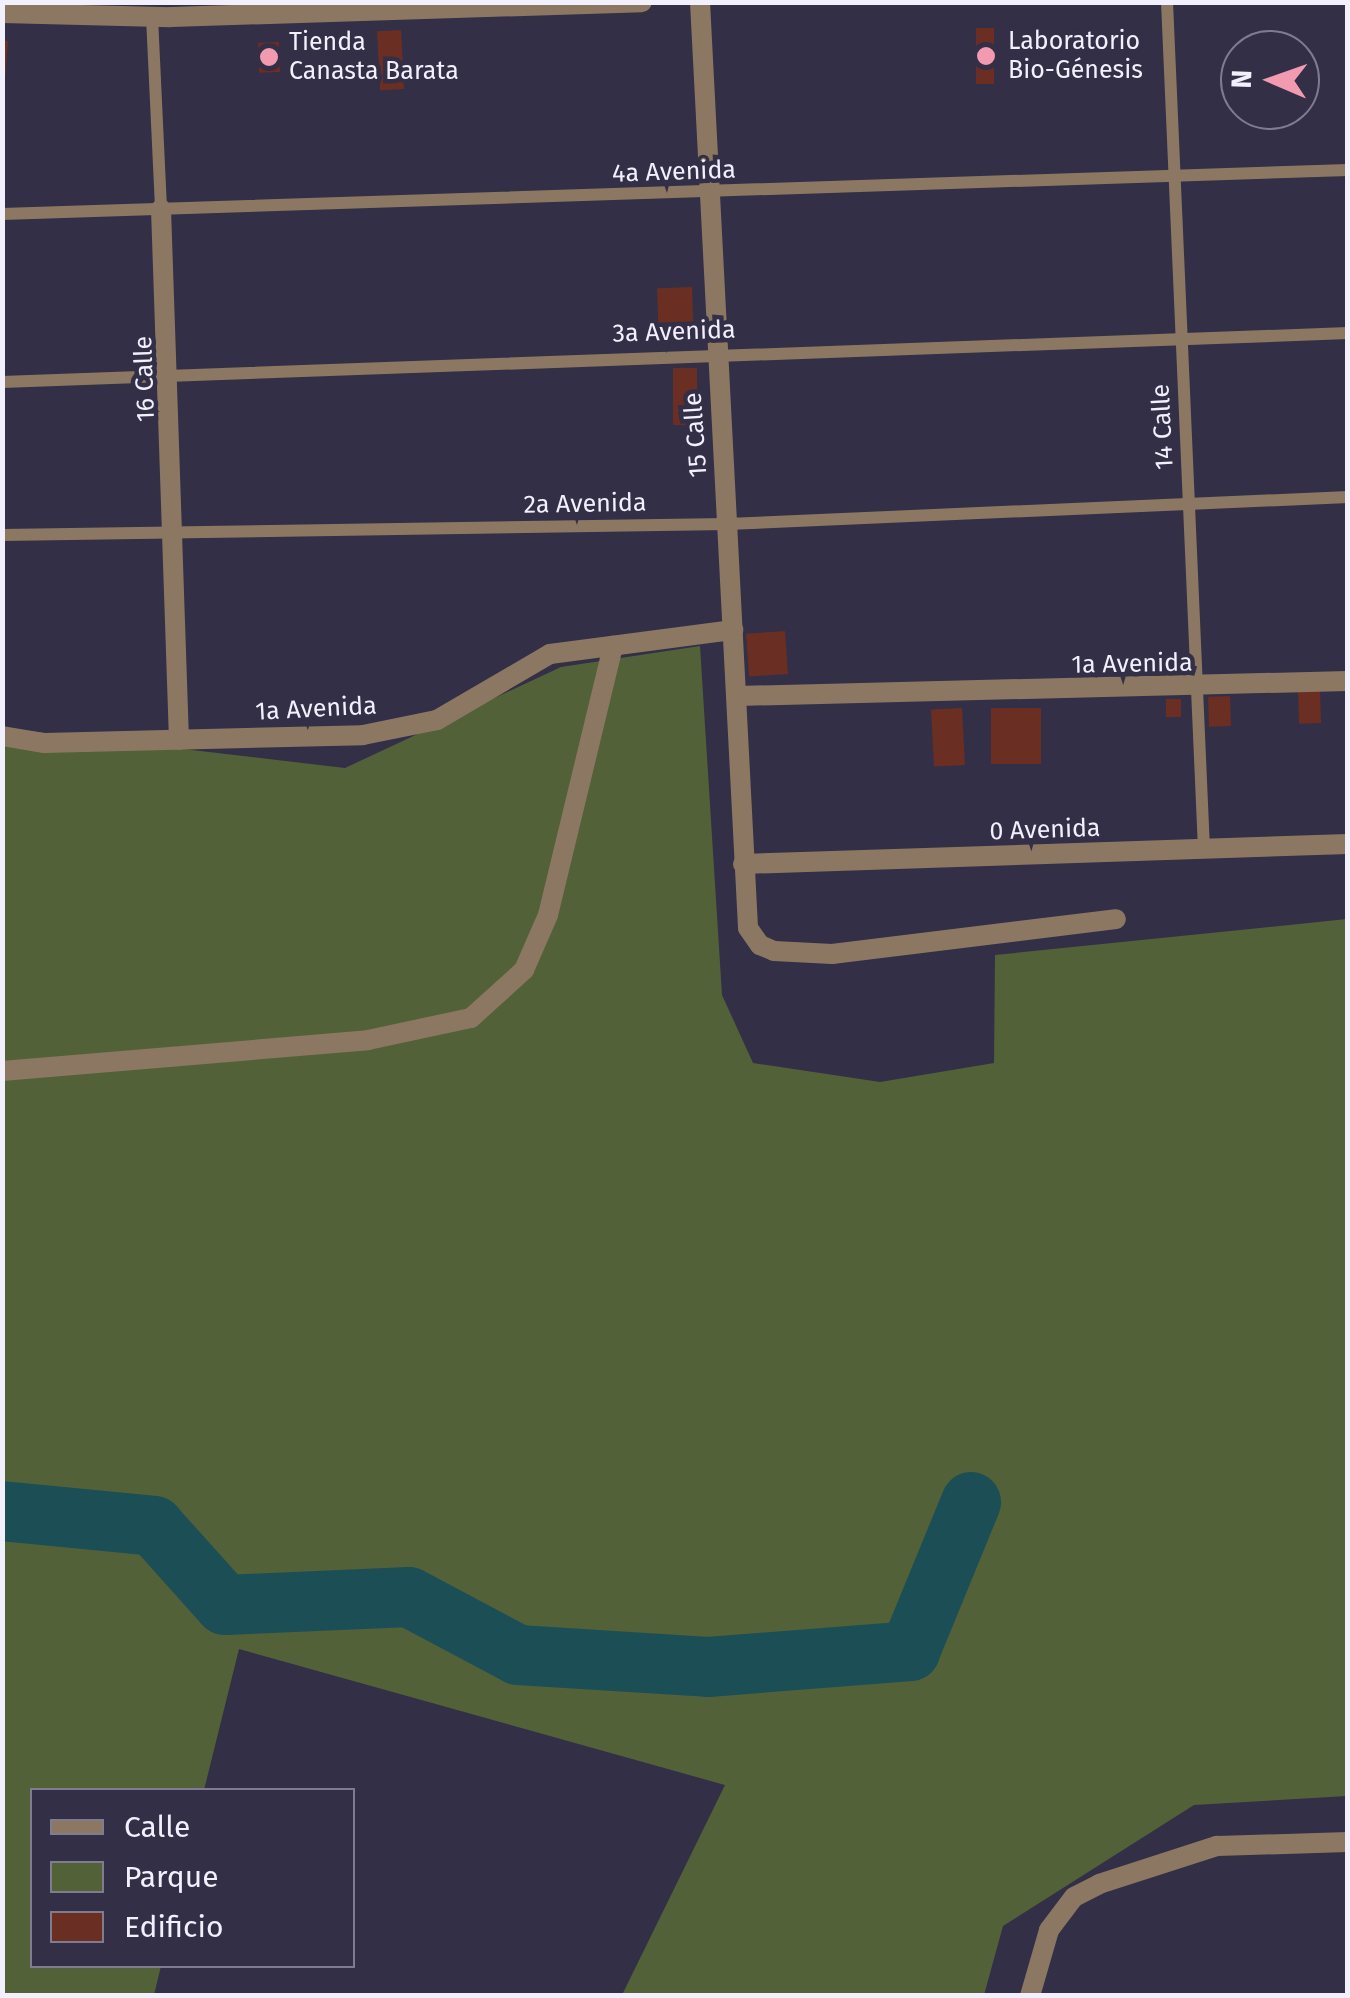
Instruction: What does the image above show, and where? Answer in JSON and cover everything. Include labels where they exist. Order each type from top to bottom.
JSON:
[{"type":"street","points":[[2,13],[152,17],[642,2]]},
{"type":"street","name":"15 Calle","points":[[700,2],[748,928],[760,946],[774,951],[832,954],[1116,919]]},
{"type":"street","name":"16 Calle","points":[[161,209],[171,378],[180,740]]},
{"type":"street","name":"1a Avenida","points":[[2,736],[44,743],[362,735],[437,720],[550,654],[734,630]]},
{"type":"street","points":[[2,1071],[368,1040],[471,1018],[524,970],[548,915],[612,646]]},
{"type":"street","name":"1a Avenida","points":[[738,696],[1197,688],[1348,681]]},
{"type":"street","name":"0 Avenida","points":[[743,864],[1348,844]]},
{"type":"street","points":[[1030,1996],[1049,1930],[1074,1897],[1099,1884],[1217,1846],[1348,1842]]},
{"type":"lane","name":"14 Calle","points":[[1167,2],[1204,850]]},
{"type":"lane","name":"16 Calle","points":[[152,17],[161,209]]},
{"type":"lane","name":"4a Avenida","points":[[2,214],[709,194],[1348,170]]},
{"type":"lane","name":"3a Avenida","points":[[2,382],[1348,332]]},
{"type":"lane","name":"2a Avenida","points":[[2,535],[728,524],[1188,500],[1348,497]]},
{"type":"green space","points":[[700,646],[722,995],[753,1063],[880,1082],[994,1063],[995,955],[1347,919],[1347,1796],[1194,1805],[1003,1926],[984,1995],[622,1995],[725,1785],[239,1649],[204,1788],[30,1788],[30,1968],[161,1968],[154,1995],[3,1996],[3,728],[345,768],[561,667]]},
{"type":"building","name":"Laboratorio Bio-Génesis","points":[[976,28],[994,28],[994,84],[976,84]]},
{"type":"building","points":[[401,30],[404,89],[380,90],[377,31]]},
{"type":"building","points":[[2,40],[8,41],[5,80],[2,80]]},
{"type":"building","name":"Tienda Canasta Barata","points":[[279,42],[280,72],[259,73],[258,43]]},
{"type":"building","points":[[692,287],[694,341],[659,342],[657,288]]},
{"type":"building","points":[[673,368],[697,368],[697,425],[673,425]]},
{"type":"building","points":[[785,631],[788,674],[749,677],[746,634]]},
{"type":"building","points":[[1320,691],[1321,723],[1299,724],[1298,692]]},
{"type":"building","points":[[1230,696],[1231,726],[1209,727],[1208,697]]},
{"type":"building","points":[[1166,699],[1181,699],[1181,717],[1166,717]]},
{"type":"building","points":[[962,708],[965,765],[934,767],[931,710]]},
{"type":"building","points":[[991,708],[1041,708],[1041,764],[991,764]]},
{"type":"waterway","points":[[2,1511],[154,1526],[225,1605],[409,1597],[518,1655],[708,1667],[910,1651],[971,1502]]},
{"type":"place","name":"Laboratorio Bio-Génesis","points":[[986,56]]},
{"type":"place","name":"Tienda Canasta Barata","points":[[269,57]]}]
